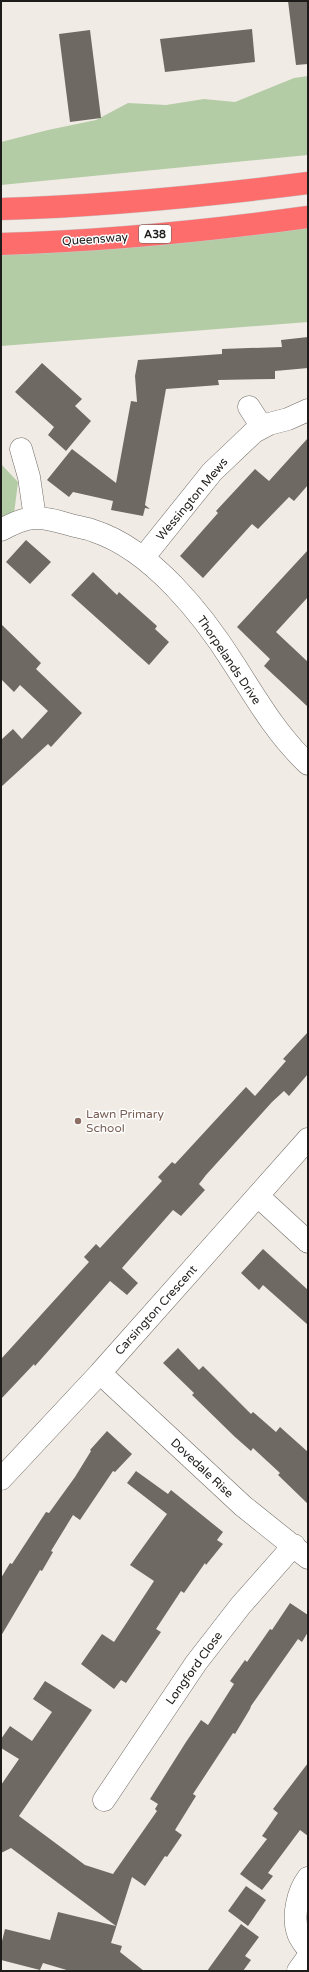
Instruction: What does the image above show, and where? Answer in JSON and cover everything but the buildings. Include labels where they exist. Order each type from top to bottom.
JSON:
[{"type":"highway","points":[[1,209],[68,207],[174,198],[308,182]]},
{"type":"highway","name":"Queensway","points":[[1,244],[138,236],[246,226],[308,217]]},
{"type":"street","points":[[249,407],[262,427]]},
{"type":"street","name":"Wessington Mews","points":[[143,558],[212,472],[254,432],[262,427],[308,410]]},
{"type":"street","points":[[21,449],[29,477],[35,518]]},
{"type":"street","name":"Thorpelands Drive","points":[[1,530],[8,526],[35,518],[95,531],[143,558],[174,587],[205,622],[275,727],[294,751],[308,764]]},
{"type":"street","name":"Carsington Crescent","points":[[1,1479],[100,1373],[308,1139]]},
{"type":"street","points":[[258,1196],[308,1242]]},
{"type":"street","name":"Dovedale Rise","points":[[100,1373],[243,1506],[301,1551]]},
{"type":"street","name":"Longford Close","points":[[104,1800],[196,1663],[241,1605],[301,1551]]},
{"type":"street","points":[[308,1878],[304,1884],[296,1910],[298,1933],[308,1949]]},
{"type":"street","points":[[298,1971],[308,1957]]},
{"type":"green space","points":[[308,76],[308,155],[1,185],[1,142],[96,120],[128,103],[166,105],[204,99],[235,102],[294,78]]},
{"type":"green space","points":[[308,228],[308,322],[1,346],[1,254]]},
{"type":"green space","points":[[1,464],[18,482],[14,514],[1,522]]},
{"type":"place","name":"Lawn Primary School","points":[[78,1121]]}]
